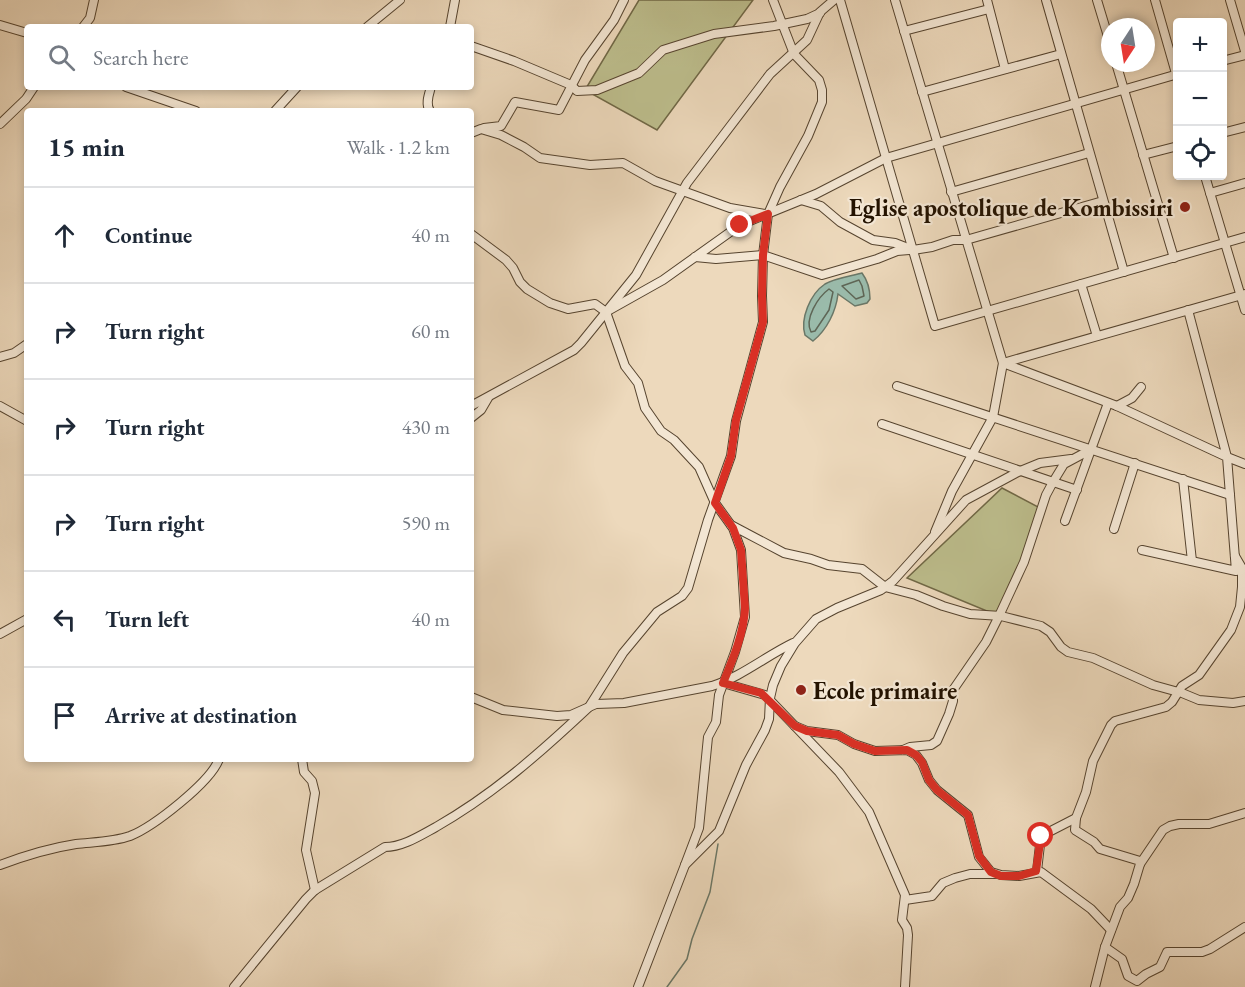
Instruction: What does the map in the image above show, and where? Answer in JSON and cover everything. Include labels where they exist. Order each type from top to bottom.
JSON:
[{"type":"street","points":[[85,24],[90,18],[94,0]]},
{"type":"street","points":[[371,24],[400,0]]},
{"type":"street","points":[[451,24],[455,0]]},
{"type":"street","points":[[474,132],[501,126],[515,102],[559,110],[585,60],[614,20],[624,0]]},
{"type":"street","points":[[234,987],[315,890],[385,847],[398,845],[424,834],[462,812],[528,764],[589,707],[623,653],[657,612],[682,596],[688,588],[731,456],[736,420],[763,322],[763,255],[768,214],[808,136],[822,102],[819,80],[794,54],[773,0]]},
{"type":"street","points":[[474,47],[514,61],[571,86],[577,91],[597,90],[639,73],[663,50],[714,34],[807,20],[834,0]]},
{"type":"street","points":[[840,0],[935,326],[1245,237]]},
{"type":"street","points":[[895,0],[1003,363],[993,417],[945,505],[934,537]]},
{"type":"street","points":[[1046,0],[1124,272]]},
{"type":"street","points":[[1097,0],[1102,18]]},
{"type":"street","points":[[1155,0],[1176,72]]},
{"type":"street","points":[[1227,60],[1245,53],[1230,0]]},
{"type":"street","points":[[904,31],[988,4],[1005,69]]},
{"type":"street","points":[[474,404],[574,351],[636,275],[683,191],[770,74],[807,40],[820,12]]},
{"type":"street","points":[[0,25],[24,32]]},
{"type":"street","points":[[922,92],[1061,54]]},
{"type":"street","points":[[1119,72],[1174,258]]},
{"type":"street","points":[[606,312],[663,280],[740,225],[801,200],[886,158],[1173,77]]},
{"type":"street","points":[[0,124],[32,90]]},
{"type":"street","points":[[135,90],[186,108]]},
{"type":"street","points":[[278,108],[294,90]]},
{"type":"street","points":[[428,108],[430,90]]},
{"type":"street","points":[[1227,132],[1245,127]]},
{"type":"street","points":[[474,128],[501,135],[540,158],[590,165],[623,163],[655,181],[730,208],[768,214]]},
{"type":"street","points":[[1143,155],[1173,147]]},
{"type":"street","points":[[951,192],[1089,153]]},
{"type":"street","points":[[1206,180],[1243,295],[1245,310]]},
{"type":"street","points":[[1210,193],[1245,183]]},
{"type":"street","points":[[801,200],[821,206],[840,222],[873,240],[895,243],[912,250]]},
{"type":"street","points":[[695,256],[716,260],[763,255],[822,275],[897,251],[926,249],[953,240],[966,240],[1103,201]]},
{"type":"street","points":[[474,236],[507,260],[527,289],[550,303],[568,309],[595,304],[606,312],[625,366],[638,383],[645,408],[661,431],[674,440],[699,467],[715,503],[730,524],[741,550],[745,617],[719,695],[716,723],[708,737],[699,828],[638,987]]},
{"type":"street","points":[[1081,284],[1097,336]]},
{"type":"street","points":[[1003,363],[1243,295]]},
{"type":"street","points":[[1142,550],[1236,571],[1227,457],[1188,310]]},
{"type":"street","points":[[0,357],[14,353],[24,346]]},
{"type":"street","points":[[1003,363],[1117,406],[1245,464]]},
{"type":"street","points":[[897,386],[1230,495]]},
{"type":"street","points":[[1117,406],[1132,398],[1142,387]]},
{"type":"street","points":[[474,415],[489,397]]},
{"type":"street","points":[[1065,521],[1108,403]]},
{"type":"street","points":[[0,406],[24,419]]},
{"type":"street","points":[[882,424],[1077,490]]},
{"type":"street","points":[[902,750],[931,745],[937,741],[949,714],[953,701],[953,690],[986,642],[1028,552],[1046,495],[1064,464],[1092,449]]},
{"type":"street","points":[[685,865],[720,831],[746,765],[770,719],[773,686],[781,666],[795,643],[816,619],[885,587],[914,560],[966,500],[1040,463],[1071,459]]},
{"type":"street","points":[[1114,529],[1135,463]]},
{"type":"street","points":[[1184,479],[1192,561]]},
{"type":"street","points":[[730,524],[792,556],[811,559],[828,566],[862,569],[885,587],[970,614],[999,616],[1041,626],[1050,632],[1061,647],[1068,652],[1093,658],[1153,685],[1205,701],[1233,703],[1245,701]]},
{"type":"street","points":[[1140,864],[1140,861],[1100,849],[1094,842],[1075,830],[1076,818],[1086,792],[1093,761],[1114,721],[1166,707],[1185,683],[1199,675],[1225,641],[1243,604],[1242,568],[1234,555]]},
{"type":"street","points":[[0,634],[24,621]]},
{"type":"street","points":[[474,698],[503,710],[557,717],[571,715],[596,704],[624,704],[723,683],[795,643]]},
{"type":"street","points":[[723,683],[761,693],[839,772],[869,812],[903,890],[902,920],[908,935],[905,987]]},
{"type":"street","points":[[795,726],[807,731],[838,735],[854,744],[875,751],[907,750],[916,755],[937,790],[968,815],[979,856],[991,872],[996,874]]},
{"type":"street","points":[[0,864],[75,844],[128,837],[141,831],[188,796],[212,773],[218,762]]},
{"type":"street","points":[[302,762],[304,772],[312,782],[315,793],[306,850],[315,890]]},
{"type":"street","points":[[1095,987],[1105,947],[1120,907],[1128,898],[1140,864],[1163,830],[1179,824],[1209,824],[1245,813]]},
{"type":"street","points":[[1036,871],[1041,836],[1076,818]]},
{"type":"street","points":[[904,900],[932,896],[943,883],[970,874],[1019,876],[1036,871],[1041,872],[1091,909],[1111,930]]},
{"type":"street","points":[[1105,947],[1122,960],[1128,976],[1137,981],[1160,967],[1167,952],[1202,952],[1210,949],[1242,928],[1245,918]]},
{"type":"green space","points":[[639,0],[753,0],[657,130],[585,90]]},
{"type":"green space","points":[[1002,488],[1042,509],[999,616],[907,578]]},
{"type":"water","points":[[862,273],[869,288],[870,299],[867,303],[855,306],[838,294],[833,313],[823,331],[813,341],[805,335],[804,322],[807,307],[820,288],[833,280]]},
{"type":"waterway","points":[[667,987],[687,959],[710,892],[718,844]]},
{"type":"place","name":"Eglise apostolique de Kombissiri","points":[[1185,207]]},
{"type":"place","name":"Ecole primaire","points":[[801,690]]},
{"type":"route","points":[[740,225],[768,214],[763,255],[763,322],[736,420],[731,456],[715,503],[733,528],[741,550],[745,608],[745,617],[735,652],[723,683],[765,695],[795,726],[807,731],[838,735],[854,744],[875,751],[907,750],[916,755],[937,790],[968,815],[979,856],[991,872],[1001,876],[1019,876],[1036,871],[1041,836]]}]
